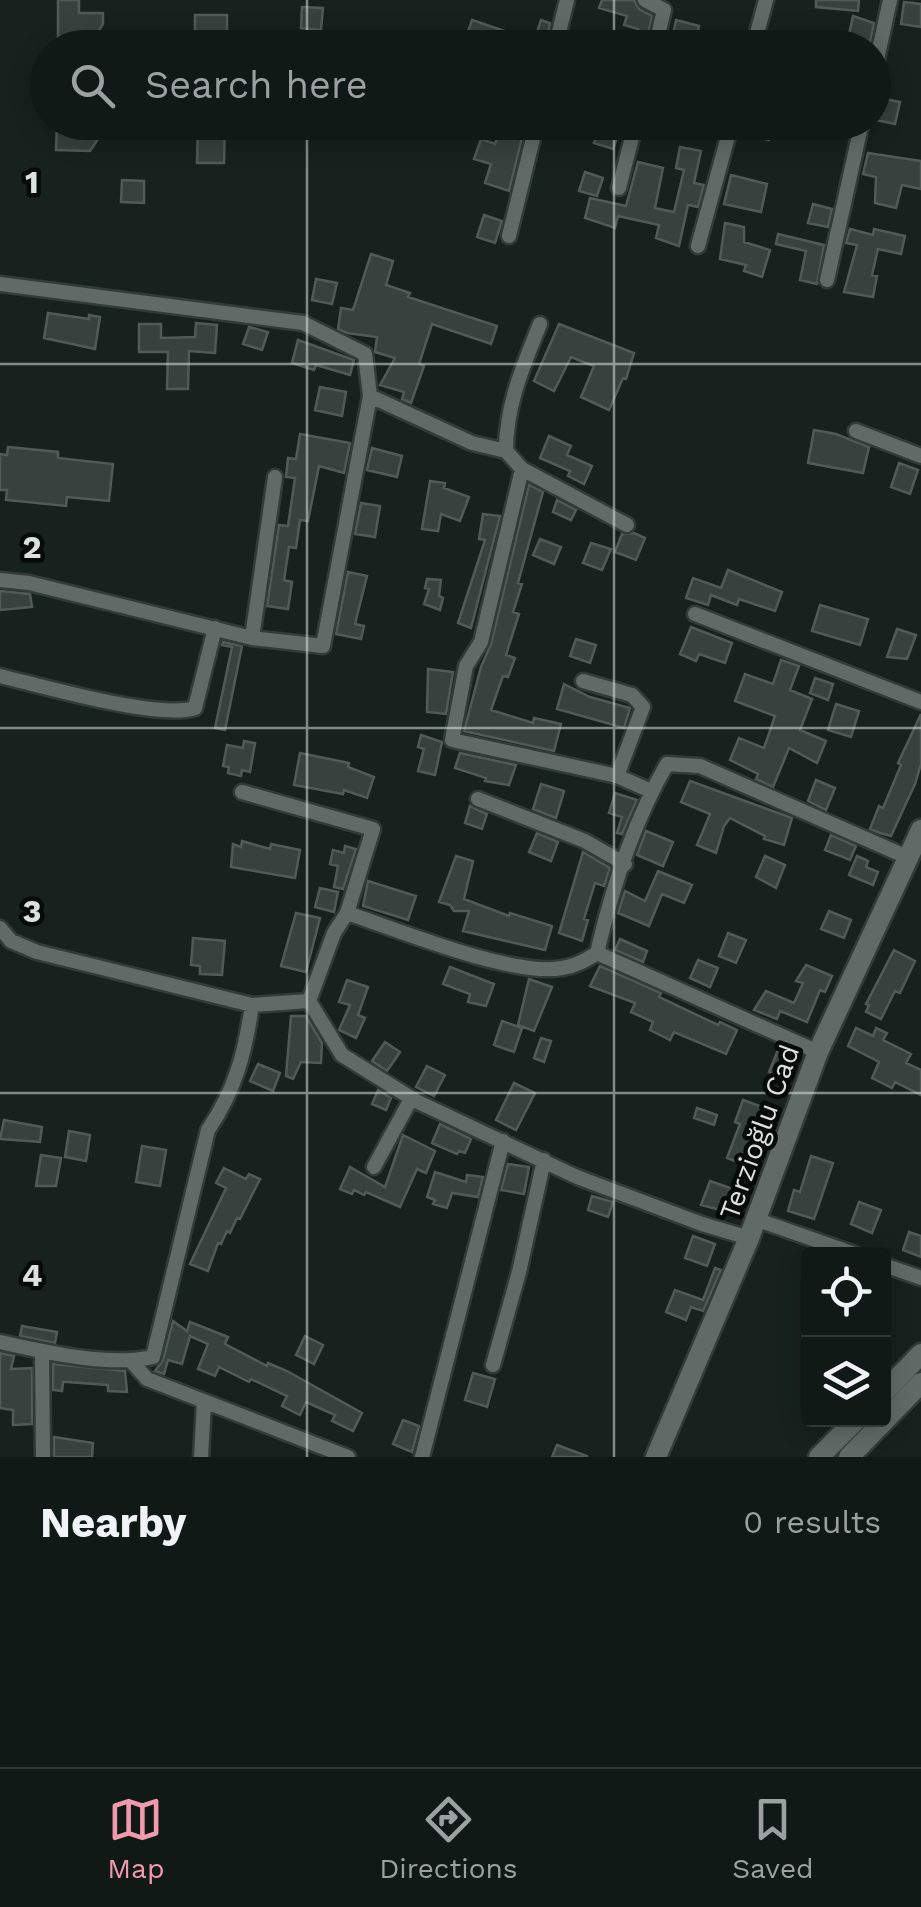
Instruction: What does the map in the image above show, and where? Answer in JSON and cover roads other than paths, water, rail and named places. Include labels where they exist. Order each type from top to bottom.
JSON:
[{"type":"street","points":[[560,30],[567,0]]},
{"type":"street","points":[[645,0],[664,10],[659,30]]},
{"type":"street","points":[[758,30],[766,0]]},
{"type":"street","points":[[883,30],[890,0]]},
{"type":"street","points":[[510,236],[533,140]]},
{"type":"street","points":[[619,188],[631,140]]},
{"type":"street","points":[[698,246],[727,140]]},
{"type":"street","points":[[827,280],[858,140]]},
{"type":"street","points":[[0,284],[304,323],[365,354],[370,396],[323,646],[252,638],[29,583],[0,580]]},
{"type":"street","points":[[506,451],[506,422],[517,380],[540,324]]},
{"type":"street","points":[[370,396],[472,443],[506,451],[522,468],[628,524]]},
{"type":"street","points":[[856,431],[921,456]]},
{"type":"street","points":[[522,468],[481,642],[466,666],[452,740],[617,776],[652,791]]},
{"type":"street","points":[[252,638],[275,477]]},
{"type":"street","points":[[695,614],[921,702]]},
{"type":"street","points":[[0,676],[130,706],[186,711],[195,708],[214,628]]},
{"type":"street","points":[[583,681],[632,695],[642,708],[617,776]]},
{"type":"street","points":[[347,913],[509,966],[558,969],[578,964],[597,952],[609,902],[652,791],[667,764],[700,766],[907,858]]},
{"type":"street","points":[[242,792],[373,829],[347,913],[334,933],[309,1001]]},
{"type":"street","points":[[478,799],[585,842],[624,864]]},
{"type":"street","name":"Terzioğlu Cad","points":[[656,1457],[752,1228],[818,1052],[921,830]]},
{"type":"street","points":[[0,928],[11,941],[37,952],[252,1005],[309,1001]]},
{"type":"street","points":[[597,952],[818,1052]]},
{"type":"street","points":[[309,1001],[342,1055],[412,1098],[577,1176],[702,1224],[752,1228],[827,1247]]},
{"type":"street","points":[[0,1342],[42,1352],[132,1362],[153,1357],[208,1130],[222,1110],[244,1057],[252,1005]]},
{"type":"street","points":[[374,1167],[412,1098]]},
{"type":"street","points":[[422,1457],[503,1140]]},
{"type":"street","points":[[493,1365],[544,1160]]},
{"type":"street","points":[[891,1267],[921,1278]]},
{"type":"street","points":[[42,1352],[43,1457]]},
{"type":"street","points":[[891,1385],[921,1354]]},
{"type":"street","points":[[132,1362],[147,1378],[348,1457]]},
{"type":"street","points":[[849,1457],[921,1383]]},
{"type":"street","points":[[201,1457],[204,1402]]},
{"type":"street","points":[[819,1457],[849,1427]]}]
